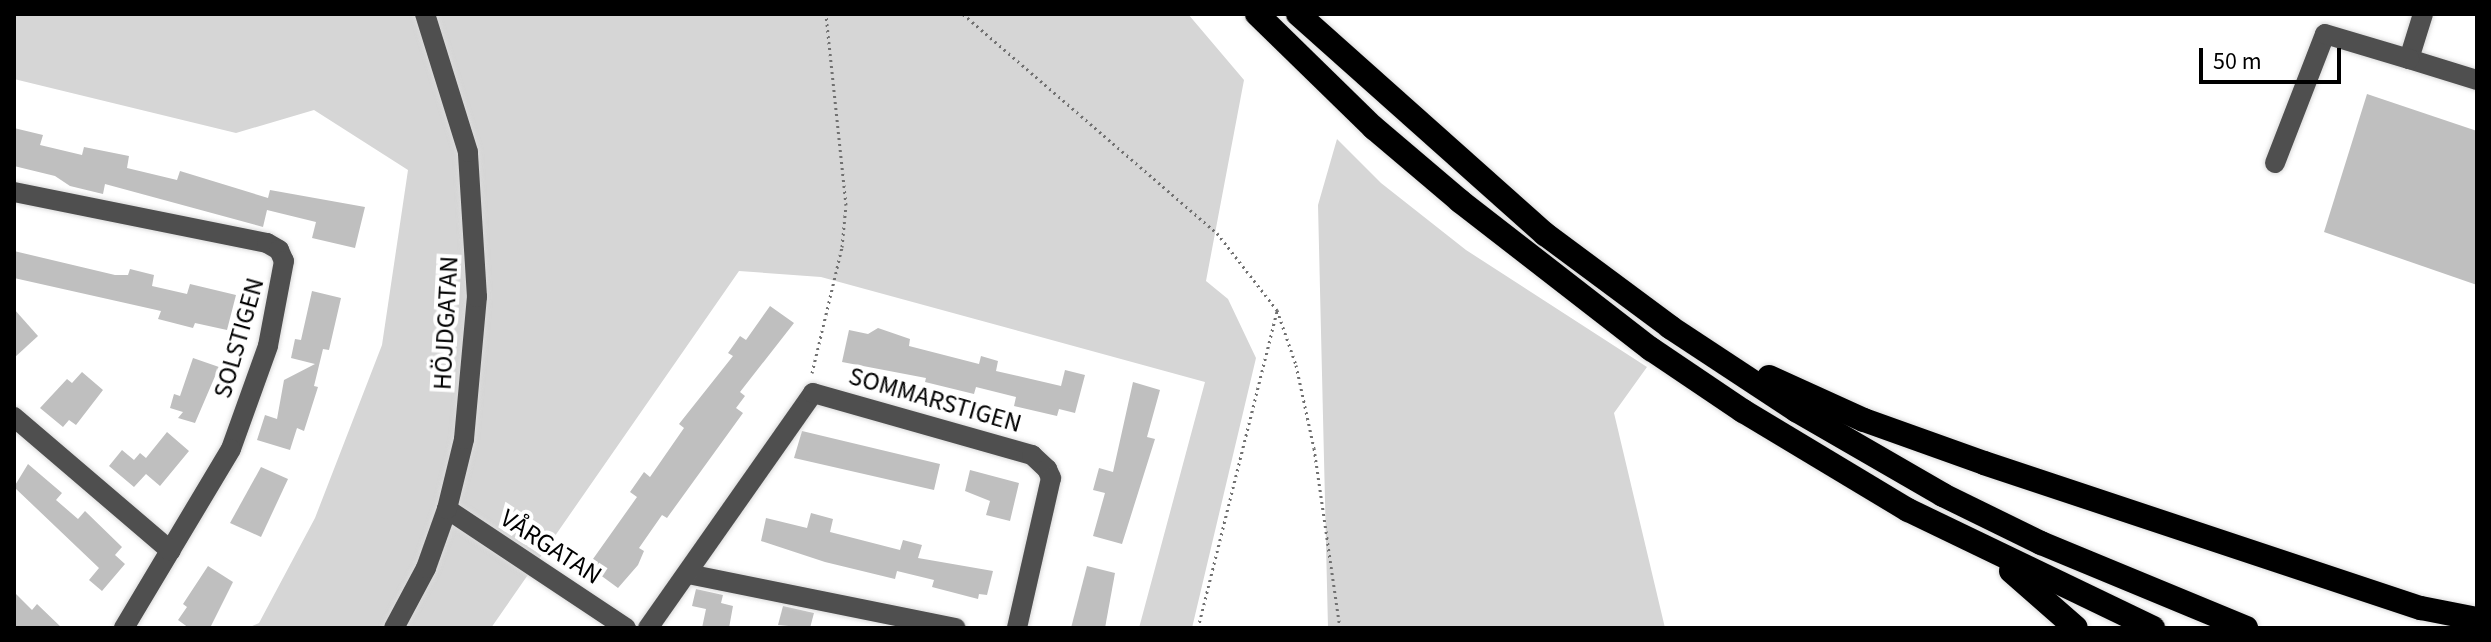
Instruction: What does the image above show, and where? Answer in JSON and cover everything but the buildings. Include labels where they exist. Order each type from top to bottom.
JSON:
[{"type":"highway","points":[[1257,14],[1374,128],[1567,288],[1743,411],[1994,556],[2153,628]]},
{"type":"highway","points":[[1298,14],[1485,185],[1670,327],[1796,410],[1943,495],[2097,568],[2246,628]]},
{"type":"highway","points":[[1670,327],[1864,420],[2281,563],[2421,608],[2477,619]]},
{"type":"highway","points":[[1994,556],[2076,628]]},
{"type":"street","name":"HÖJDGATAN","points":[[394,628],[426,568],[447,509],[464,439],[474,359],[476,229],[468,152],[425,14]]},
{"type":"street","points":[[2409,59],[2423,14]]},
{"type":"street","points":[[2275,163],[2325,34],[2477,80]]},
{"type":"street","name":"SOLSTIGEN","points":[[14,192],[267,243],[279,250],[285,276],[252,396],[231,449],[128,627]]},
{"type":"street","name":"SOMMARSTIGEN","points":[[648,628],[813,393],[1032,455],[1047,469],[1051,478],[1017,628]]},
{"type":"street","points":[[14,417],[171,551]]},
{"type":"street","name":"VÅRGATAN","points":[[447,509],[626,628]]},
{"type":"street","points":[[688,574],[956,628]]},
{"type":"path","points":[[813,393],[812,363],[842,247],[846,205],[826,14]]},
{"type":"path","points":[[963,14],[1217,233],[1277,310],[1296,365],[1314,448],[1340,628]]},
{"type":"path","points":[[1198,628],[1277,310]]},
{"type":"shaded area","points":[[14,14],[1188,14],[1244,80],[1206,281],[1228,299],[1256,358],[1192,628],[1139,628],[1205,382],[821,277],[739,271],[491,628],[248,628],[259,623],[315,518],[382,345],[408,170],[314,110],[236,133],[14,79]]},
{"type":"shaded area","points":[[1337,139],[1381,183],[1466,250],[1647,367],[1614,413],[1665,628],[1328,628],[1318,205]]}]
